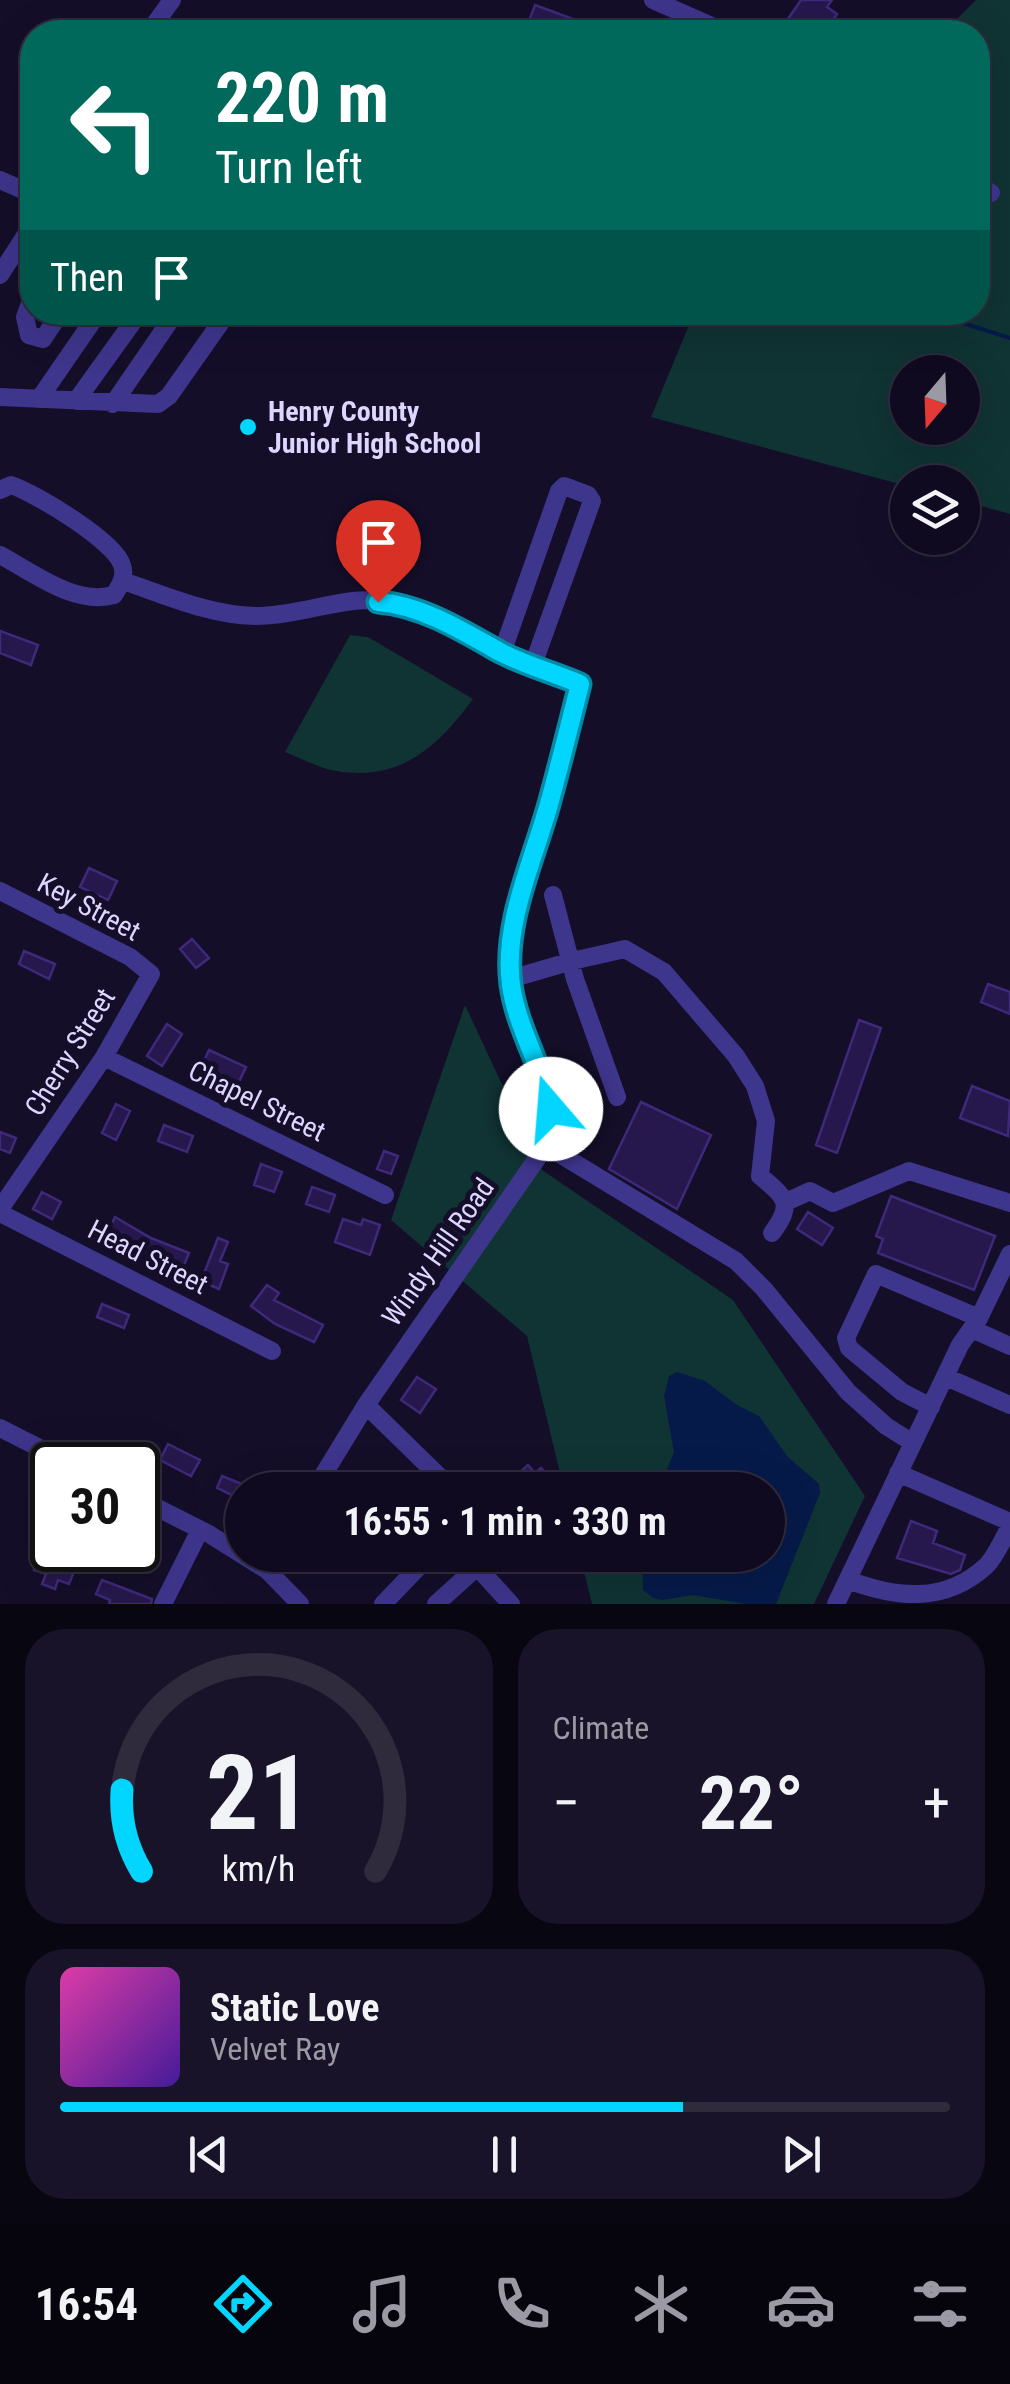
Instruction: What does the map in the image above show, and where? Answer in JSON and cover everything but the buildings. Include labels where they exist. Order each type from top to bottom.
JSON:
[{"type":"street","points":[[653,0],[698,20]]},
{"type":"street","points":[[0,274],[20,243]]},
{"type":"street","points":[[28,325],[32,337],[43,339],[52,325]]},
{"type":"street","points":[[39,399],[90,325]]},
{"type":"street","points":[[76,402],[131,325]]},
{"type":"street","points":[[113,404],[167,325]]},
{"type":"street","points":[[0,397],[152,406],[165,400],[219,325]]},
{"type":"street","points":[[0,490],[11,485],[28,491],[113,550],[122,565],[123,581],[114,595],[96,600],[75,594],[0,555]]},
{"type":"street","points":[[123,581],[209,610],[253,616],[289,614],[357,600],[400,603],[502,653],[533,665],[592,501],[588,495],[564,486],[559,491],[502,653]]},
{"type":"street","name":"Windy Hill Road","points":[[325,1472],[544,1145],[551,1109],[546,1086],[514,1007],[510,979],[514,923],[580,684],[533,665]]},
{"type":"street","name":"Key Street","points":[[0,892],[130,957],[151,974]]},
{"type":"street","points":[[552,895],[575,979],[617,1097]]},
{"type":"street","points":[[510,979],[572,960],[625,950],[664,972],[736,1056],[754,1086],[766,1120],[760,1176],[786,1202],[785,1215],[772,1233]]},
{"type":"street","name":"Cherry Street","points":[[0,1211],[104,1056],[151,974]]},
{"type":"street","name":"Chapel Street","points":[[104,1056],[385,1195]]},
{"type":"street","points":[[544,1145],[736,1261],[764,1289],[848,1392],[886,1426],[913,1443]]},
{"type":"street","points":[[786,1202],[810,1192],[833,1202],[909,1170],[1010,1203]]},
{"type":"street","name":"Head Street","points":[[0,1211],[272,1352]]},
{"type":"street","points":[[836,1604],[946,1377],[1009,1262]]},
{"type":"street","points":[[931,1407],[902,1392],[849,1348],[846,1338],[876,1274],[976,1324],[1010,1346]]},
{"type":"street","points":[[946,1377],[1010,1405]]},
{"type":"street","points":[[366,1406],[434,1472]]},
{"type":"street","points":[[0,1428],[30,1443]]},
{"type":"street","points":[[848,1580],[906,1597],[962,1586],[988,1564],[1010,1524],[898,1473]]},
{"type":"street","points":[[160,1513],[225,1541]]},
{"type":"street","points":[[163,1604],[200,1530]]},
{"type":"street","points":[[436,1604],[477,1567],[511,1604]]},
{"type":"street","points":[[279,1572],[300,1604]]},
{"type":"street","points":[[383,1604],[414,1572]]},
{"type":"green space","points":[[976,0],[1010,0],[1010,514],[980,506],[980,465],[890,465],[890,481],[651,417],[689,325],[990,325],[990,20],[956,20]]},
{"type":"green space","points":[[350,635],[368,637],[473,699],[446,732],[416,757],[380,771],[331,770],[285,752]]},
{"type":"green space","points":[[465,1005],[542,1170],[733,1300],[865,1496],[814,1604],[592,1604],[584,1572],[785,1572],[785,1472],[560,1472],[527,1336],[391,1220]]},
{"type":"water","points":[[677,1372],[705,1381],[759,1416],[787,1456],[819,1484],[820,1493],[776,1604],[746,1604],[693,1595],[662,1600],[643,1590],[642,1572],[785,1572],[785,1472],[666,1472],[674,1452],[664,1396],[669,1376]]},
{"type":"waterway","points":[[969,325],[1010,338]]},
{"type":"place","name":"Henry County Junior High School","points":[[248,427]]},
{"type":"route","points":[[378,602],[400,603],[502,653],[580,684],[525,879],[510,956],[514,1007],[546,1086],[551,1109]]}]
